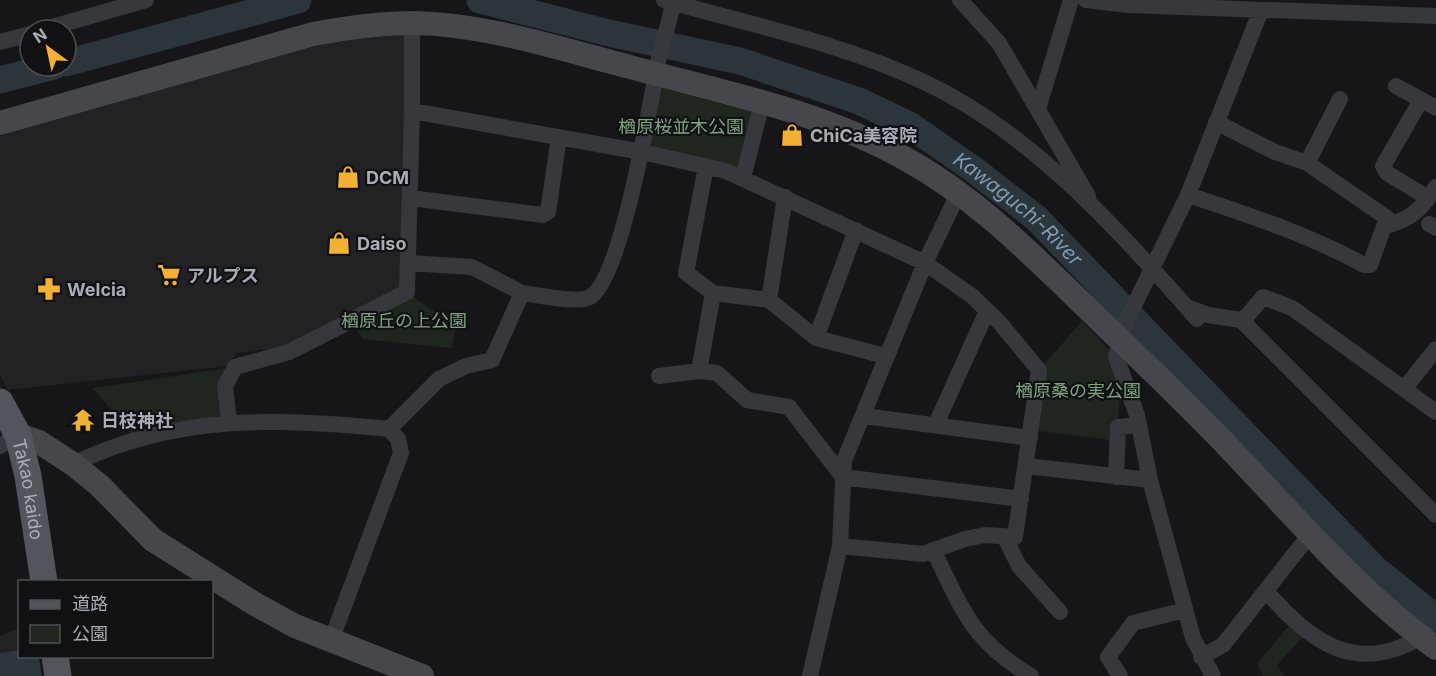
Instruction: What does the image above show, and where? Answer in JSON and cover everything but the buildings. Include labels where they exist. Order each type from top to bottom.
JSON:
[{"type":"main road","name":"Takao kaido","points":[[0,402],[9,440],[28,476],[44,580]]},
{"type":"main road","points":[[55,658],[58,676]]},
{"type":"street","points":[[78,20],[146,0]]},
{"type":"street","points":[[960,0],[999,43],[1097,212]]},
{"type":"street","points":[[1038,110],[1071,0]]},
{"type":"street","points":[[1086,0],[1128,5],[1436,16]]},
{"type":"street","points":[[408,262],[472,267],[522,293],[577,299],[590,298],[600,288],[610,265],[642,152],[670,3],[825,45],[925,82],[974,110],[1017,141],[1097,212],[1150,273],[1192,313],[1241,320],[1436,515]]},
{"type":"street","points":[[1213,676],[1201,657],[1185,610],[1150,480],[1139,425],[1116,357],[1121,334],[1188,195],[1261,10]]},
{"type":"street","points":[[229,421],[225,386],[235,368],[289,352],[407,292],[411,198],[412,23]]},
{"type":"street","points":[[0,123],[313,34],[356,26],[412,23],[477,30],[658,67],[866,138],[959,192],[1016,238],[1121,334],[1380,604],[1428,643],[1398,659],[1363,669],[1347,667],[1320,651],[1266,591]]},
{"type":"street","points":[[0,42],[18,37]]},
{"type":"street","points":[[1396,86],[1436,108]]},
{"type":"street","points":[[1307,163],[1340,99]]},
{"type":"street","points":[[1385,226],[1399,222],[1419,211],[1432,192],[1387,172],[1383,166],[1420,100]]},
{"type":"street","points":[[743,178],[762,103]]},
{"type":"street","points":[[412,111],[642,152],[706,166],[743,178],[925,263],[972,296],[987,310],[1039,370],[1015,537],[985,535],[965,539],[923,554],[840,546]]},
{"type":"street","points":[[1188,195],[1279,225],[1331,247],[1364,265],[1370,265],[1376,254],[1387,218],[1307,163],[1275,152],[1216,122]]},
{"type":"street","points":[[411,198],[543,215],[548,212],[559,137]]},
{"type":"street","points":[[706,166],[687,273],[713,293],[769,300],[816,338],[885,356]]},
{"type":"street","points":[[810,676],[840,546],[844,461],[864,416],[885,356],[959,192]]},
{"type":"street","points":[[769,300],[785,197]]},
{"type":"street","points":[[816,338],[856,230]]},
{"type":"street","points":[[388,429],[439,379],[466,366],[492,360],[522,293]]},
{"type":"street","points":[[699,371],[713,293]]},
{"type":"street","points":[[1241,320],[1263,297],[1292,308],[1436,411]]},
{"type":"street","points":[[936,424],[987,310]]},
{"type":"street","points":[[1404,389],[1436,349]]},
{"type":"street","points":[[659,376],[699,371],[717,373],[747,400],[789,407],[843,477],[1021,499]]},
{"type":"street","points":[[864,416],[1030,438]]},
{"type":"street","points":[[73,464],[107,447],[135,439],[229,421],[289,422],[388,429],[398,439],[401,453],[331,641]]},
{"type":"street","points":[[1116,477],[1118,427],[1139,425]]},
{"type":"street","points":[[9,440],[39,442],[73,464],[99,485],[153,540],[255,604],[331,641],[422,676]]},
{"type":"street","points":[[1026,466],[1150,480]]},
{"type":"street","points":[[1201,657],[1222,645],[1311,533]]},
{"type":"street","points":[[1004,536],[1019,566],[1060,612]]},
{"type":"street","points":[[933,550],[972,628],[1002,658],[1032,676]]},
{"type":"street","points":[[1120,676],[1108,657],[1133,623],[1185,610]]},
{"type":"shaded area","points":[[412,34],[407,292],[352,320],[276,348],[237,353],[228,366],[8,390],[0,375],[0,136],[105,103],[330,42]]},
{"type":"shaded area","points":[[18,629],[18,658],[0,676],[0,636]]},
{"type":"shaded area","points":[[18,650],[18,658],[39,658],[42,676],[0,676],[0,653]]},
{"type":"green space","name":"楢原桜並木公園","points":[[661,88],[759,113],[743,178],[642,152]]},
{"type":"green space","name":"楢原丘の上公園","points":[[407,292],[456,328],[452,348],[362,339],[352,320]]},
{"type":"green space","name":"楢原桑の実公園","points":[[1082,321],[1116,357],[1121,375],[1117,441],[1032,430],[1039,370]]},
{"type":"green space","points":[[235,367],[229,421],[135,439],[93,388]]},
{"type":"green space","points":[[1292,622],[1305,635],[1277,665],[1284,676],[1264,676],[1257,664]]},
{"type":"waterway","name":"Kawaguchi-River","points":[[78,60],[298,0]]},
{"type":"waterway","name":"Kawaguchi-River","points":[[480,0],[609,33],[740,61],[859,101],[911,126],[973,169],[1036,218],[1374,568],[1436,618]]},
{"type":"waterway","name":"Kawaguchi-River","points":[[0,80],[18,75]]},
{"type":"place","name":"ChiCa美容院","points":[[792,135]]},
{"type":"place","name":"DCM","points":[[348,177]]},
{"type":"place","name":"Daiso","points":[[339,243]]},
{"type":"place","name":"アルプス","points":[[169,275]]},
{"type":"place","name":"Welcia","points":[[49,289]]},
{"type":"place","name":"日枝神社","points":[[83,420]]}]
